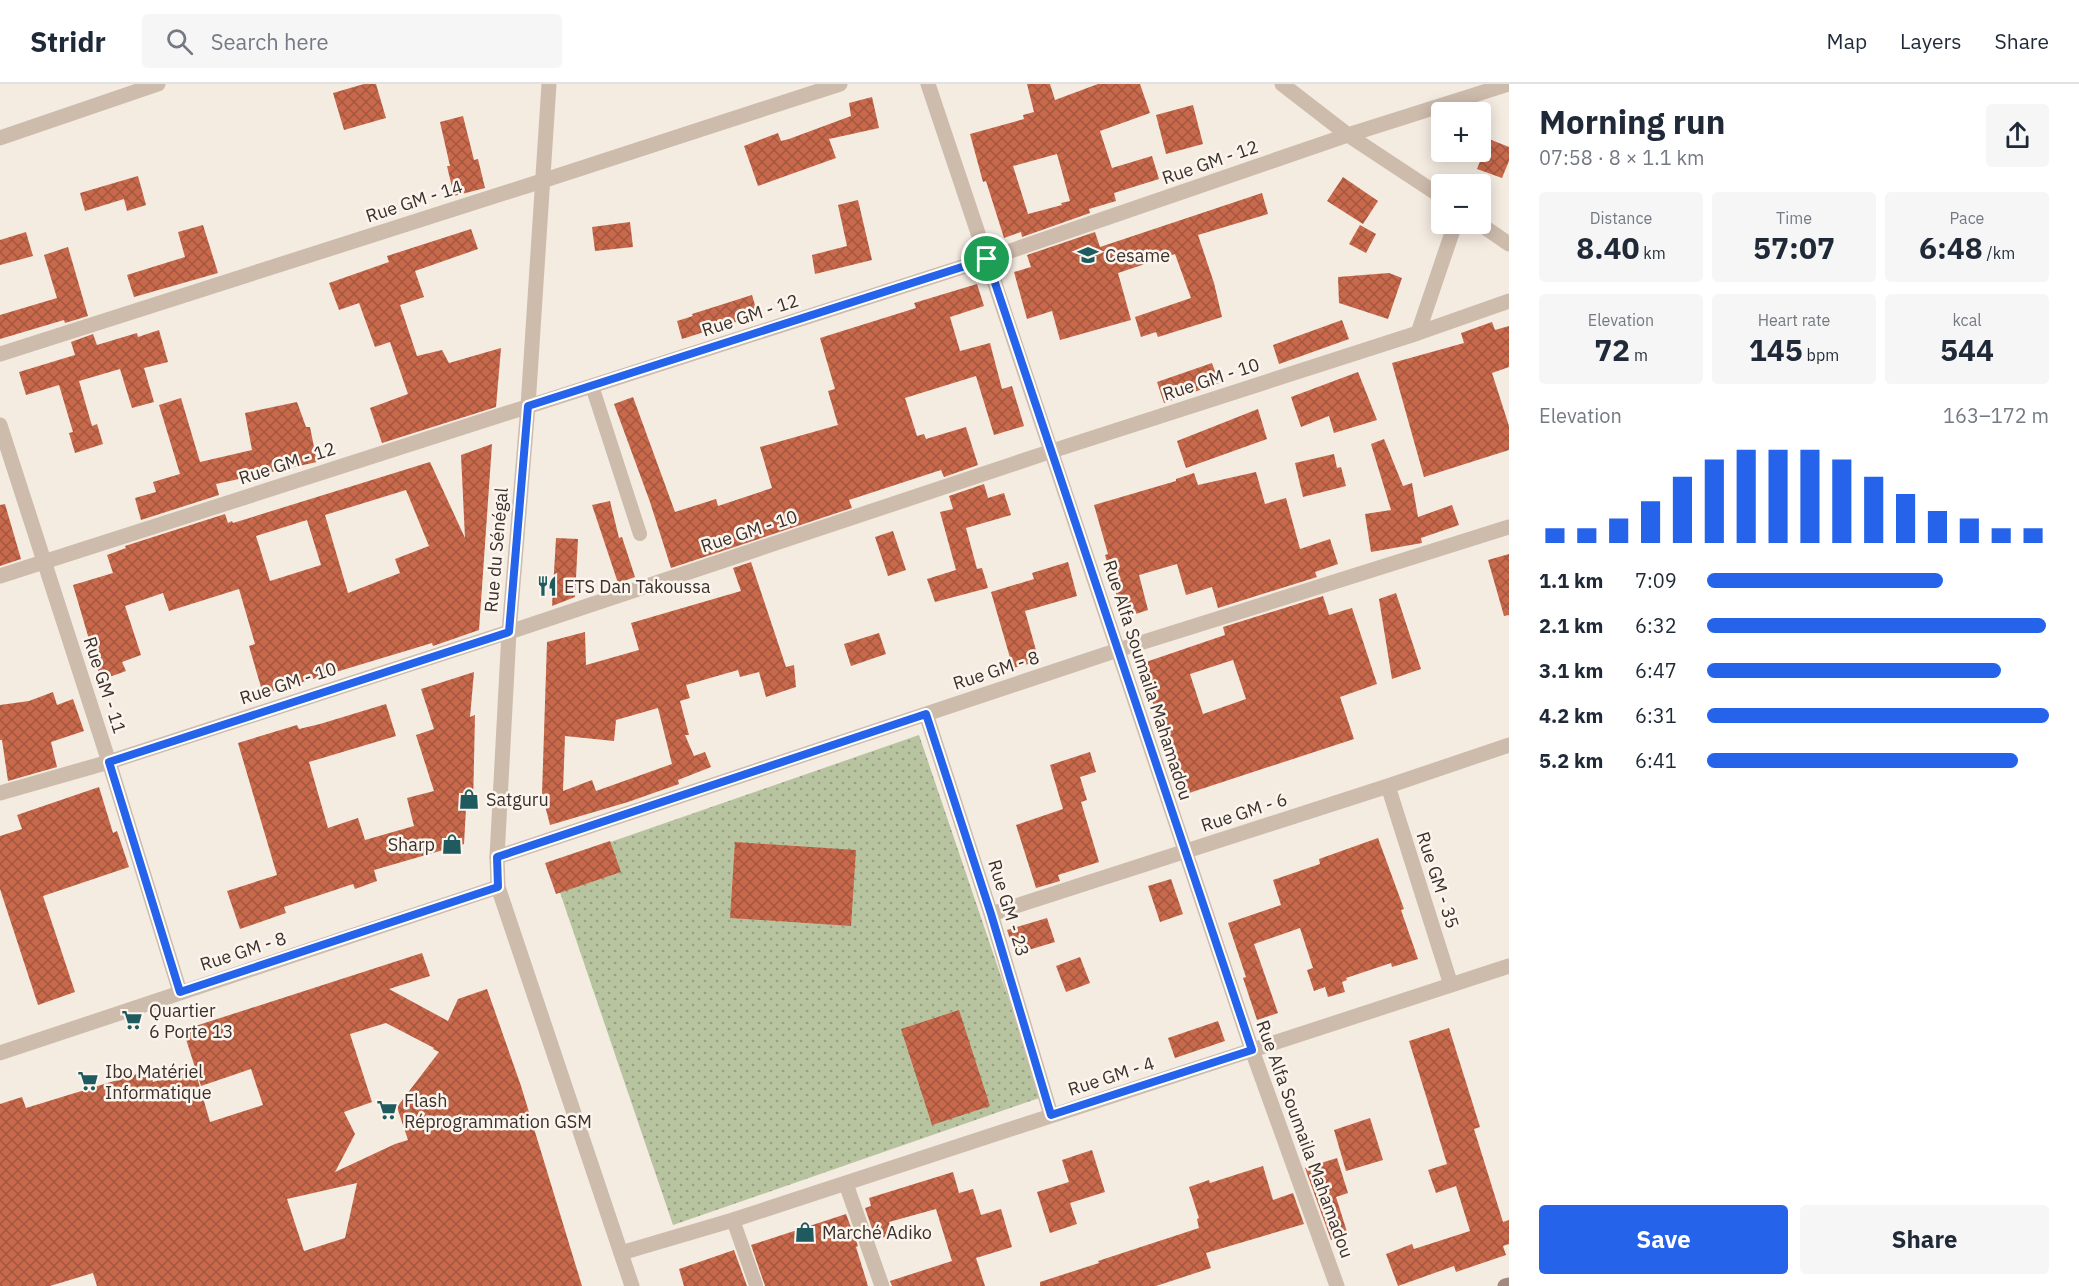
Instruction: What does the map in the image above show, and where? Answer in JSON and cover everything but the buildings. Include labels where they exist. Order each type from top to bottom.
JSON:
[{"type":"main road","points":[[1504,1286],[1509,1285]]},
{"type":"street","points":[[0,138],[158,84]]},
{"type":"street","name":"Rue du Sénégal","points":[[549,84],[528,406],[509,632],[497,857],[498,887],[632,1286]]},
{"type":"street","name":"Rue GM - 14","points":[[0,354],[840,84]]},
{"type":"street","name":"Rue Alfa Soumaila Mahamadou","points":[[928,84],[1252,1050],[1337,1286]]},
{"type":"street","points":[[1281,84],[1348,135],[1431,190]]},
{"type":"street","name":"Rue GM - 12","points":[[0,576],[987,259],[1348,135],[1509,84]]},
{"type":"street","points":[[1491,232],[1509,244]]},
{"type":"street","points":[[1418,333],[1452,234]]},
{"type":"street","name":"Rue GM - 10","points":[[0,793],[109,762],[509,632],[1509,301]]},
{"type":"street","name":"Rue GM - 11","points":[[0,425],[109,762],[180,992]]},
{"type":"street","name":"Rue GM - 8","points":[[497,857],[1118,650],[1509,527]]},
{"type":"street","name":"Rue GM - 23","points":[[926,714],[991,914],[1051,1115]]},
{"type":"street","name":"Rue GM - 6","points":[[991,914],[1509,745]]},
{"type":"street","name":"Rue GM - 35","points":[[1388,786],[1451,985]]},
{"type":"street","name":"Rue GM - 8","points":[[0,1053],[498,887]]},
{"type":"street","name":"Rue GM - 4","points":[[621,1253],[846,1184],[1509,966]]},
{"type":"street","points":[[846,1184],[882,1286]]},
{"type":"lane","points":[[592,386],[640,534]]},
{"type":"lane","points":[[733,1220],[756,1285]]},
{"type":"green space","points":[[919,735],[1042,1097],[673,1225],[550,863]]},
{"type":"place","name":"Cesame","points":[[1088,255]]},
{"type":"place","name":"ETS Dan Takoussa","points":[[547,586]]},
{"type":"place","name":"Satguru","points":[[469,799]]},
{"type":"place","name":"Sharp","points":[[452,844]]},
{"type":"place","name":"Quartier 6 Porte 13","points":[[132,1020]]},
{"type":"place","name":"Ibo Matériel Informatique","points":[[88,1081]]},
{"type":"place","name":"Flash Réprogrammation GSM","points":[[387,1110]]},
{"type":"place","name":"Marché Adiko","points":[[805,1232]]},
{"type":"route","points":[[987,259],[1252,1050],[1051,1115],[991,914],[926,714],[497,857],[498,887],[180,992],[109,762],[509,632],[528,406],[987,259]]}]
